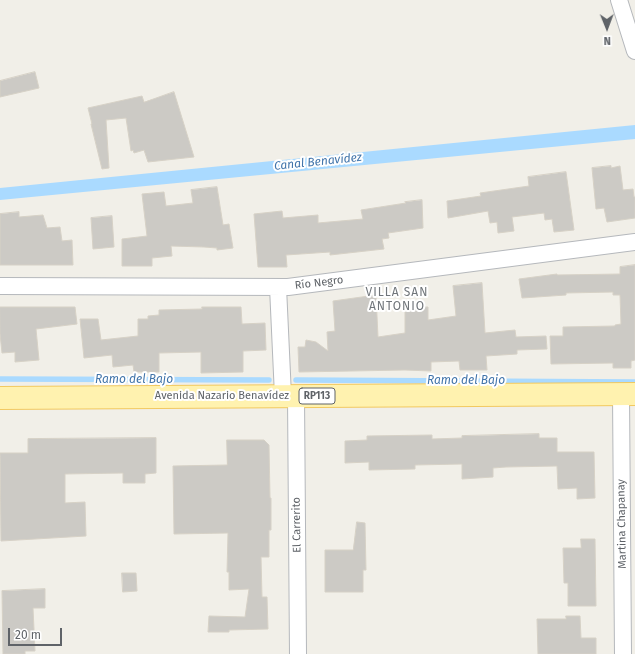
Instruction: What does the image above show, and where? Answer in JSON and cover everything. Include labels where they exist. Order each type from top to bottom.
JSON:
[{"type":"main road","name":"Avenida Nazario Benavídez","points":[[0,398],[628,394]]},
{"type":"street","points":[[619,0],[635,51]]},
{"type":"street","name":"Río Negro","points":[[0,286],[288,287],[635,242]]},
{"type":"street","name":"El Carrerito","points":[[278,287],[290,396],[298,654]]},
{"type":"street","name":"Martina Chapanay","points":[[624,654],[628,394]]},
{"type":"water","name":"Canal Benavídez","points":[[635,125],[635,139],[0,200],[0,188]]},
{"type":"building","points":[[35,72],[39,88],[0,97],[0,81]]},
{"type":"building","points":[[174,92],[194,157],[148,162],[144,150],[134,153],[133,150],[131,151],[126,118],[106,120],[109,168],[102,169],[88,108],[142,96],[144,102]]},
{"type":"building","points":[[611,166],[611,168],[620,166],[623,190],[633,189],[635,197],[635,218],[607,222],[604,208],[596,209],[592,168]]},
{"type":"building","points":[[566,172],[574,230],[554,232],[552,219],[545,220],[544,213],[512,217],[514,231],[498,233],[497,222],[490,223],[488,211],[448,218],[447,201],[481,196],[480,193],[529,186],[528,177]]},
{"type":"building","points":[[217,187],[223,225],[229,224],[233,248],[217,250],[217,248],[171,246],[172,256],[152,258],[152,266],[122,266],[122,239],[147,236],[142,194],[164,192],[166,206],[193,203],[191,190]]},
{"type":"building","points":[[422,200],[423,228],[388,233],[389,238],[382,239],[384,249],[330,255],[330,252],[286,255],[287,267],[258,267],[254,214],[282,211],[283,218],[318,215],[318,223],[363,219],[361,210]]},
{"type":"building","points":[[19,212],[19,217],[43,215],[47,228],[60,227],[62,241],[72,240],[73,265],[0,265],[0,214]]},
{"type":"building","points":[[112,216],[114,247],[93,249],[91,218]]},
{"type":"building","points":[[635,265],[635,360],[631,361],[631,368],[613,368],[613,363],[551,364],[550,336],[563,336],[563,327],[615,326],[621,324],[620,295],[613,295],[613,292],[566,293],[566,295],[522,298],[519,279],[557,274],[620,274],[620,267]]},
{"type":"building","points":[[482,283],[485,333],[515,330],[516,337],[546,336],[547,349],[517,350],[517,354],[486,356],[487,370],[460,370],[459,361],[431,362],[431,371],[299,372],[298,347],[305,347],[306,340],[316,342],[328,351],[327,332],[335,331],[333,301],[376,295],[378,337],[405,333],[405,307],[428,307],[428,320],[456,316],[453,286]]},
{"type":"building","points":[[0,307],[75,307],[77,324],[36,329],[39,360],[15,362],[15,352],[2,353]]},
{"type":"building","points":[[202,307],[241,307],[242,324],[265,323],[266,350],[243,351],[243,372],[201,373],[201,352],[159,353],[159,372],[134,372],[133,365],[113,367],[112,355],[84,358],[80,319],[98,319],[101,340],[138,336],[138,319],[148,319],[148,316],[159,315],[159,310],[202,309]]},
{"type":"building","points":[[539,434],[539,438],[557,438],[557,452],[594,452],[595,498],[577,499],[577,488],[558,489],[557,466],[493,468],[493,477],[462,479],[462,464],[415,465],[415,469],[369,470],[369,462],[345,463],[345,441],[367,440],[367,436],[432,435],[432,439],[462,438],[462,436]]},
{"type":"building","points":[[156,438],[156,473],[145,474],[145,483],[123,483],[123,473],[65,474],[65,503],[85,502],[86,536],[1,541],[0,453],[28,453],[28,439]]},
{"type":"building","points":[[227,440],[264,440],[269,445],[271,530],[269,530],[269,557],[261,557],[262,597],[267,597],[268,629],[208,632],[209,616],[245,617],[249,589],[229,590],[229,572],[227,572],[228,533],[174,534],[173,466],[227,465]]},
{"type":"building","points":[[357,522],[365,523],[366,570],[363,570],[363,592],[325,592],[325,550],[353,550]]},
{"type":"building","points":[[581,539],[595,539],[596,606],[568,606],[568,583],[564,583],[563,548],[581,548]]},
{"type":"building","points":[[122,573],[136,573],[137,591],[123,592]]},
{"type":"building","points":[[45,589],[45,608],[33,608],[35,651],[25,651],[25,654],[3,654],[2,591]]},
{"type":"building","points":[[566,616],[580,616],[581,638],[596,638],[596,654],[538,654],[537,619],[566,619]]},
{"type":"waterway","name":"Ramo del Bajo","points":[[0,379],[269,380]]},
{"type":"waterway","name":"Ramo del Bajo","points":[[296,380],[635,382]]},
{"type":"district","name":"VILLA SAN ANTONIO","points":[[397,300]]}]
